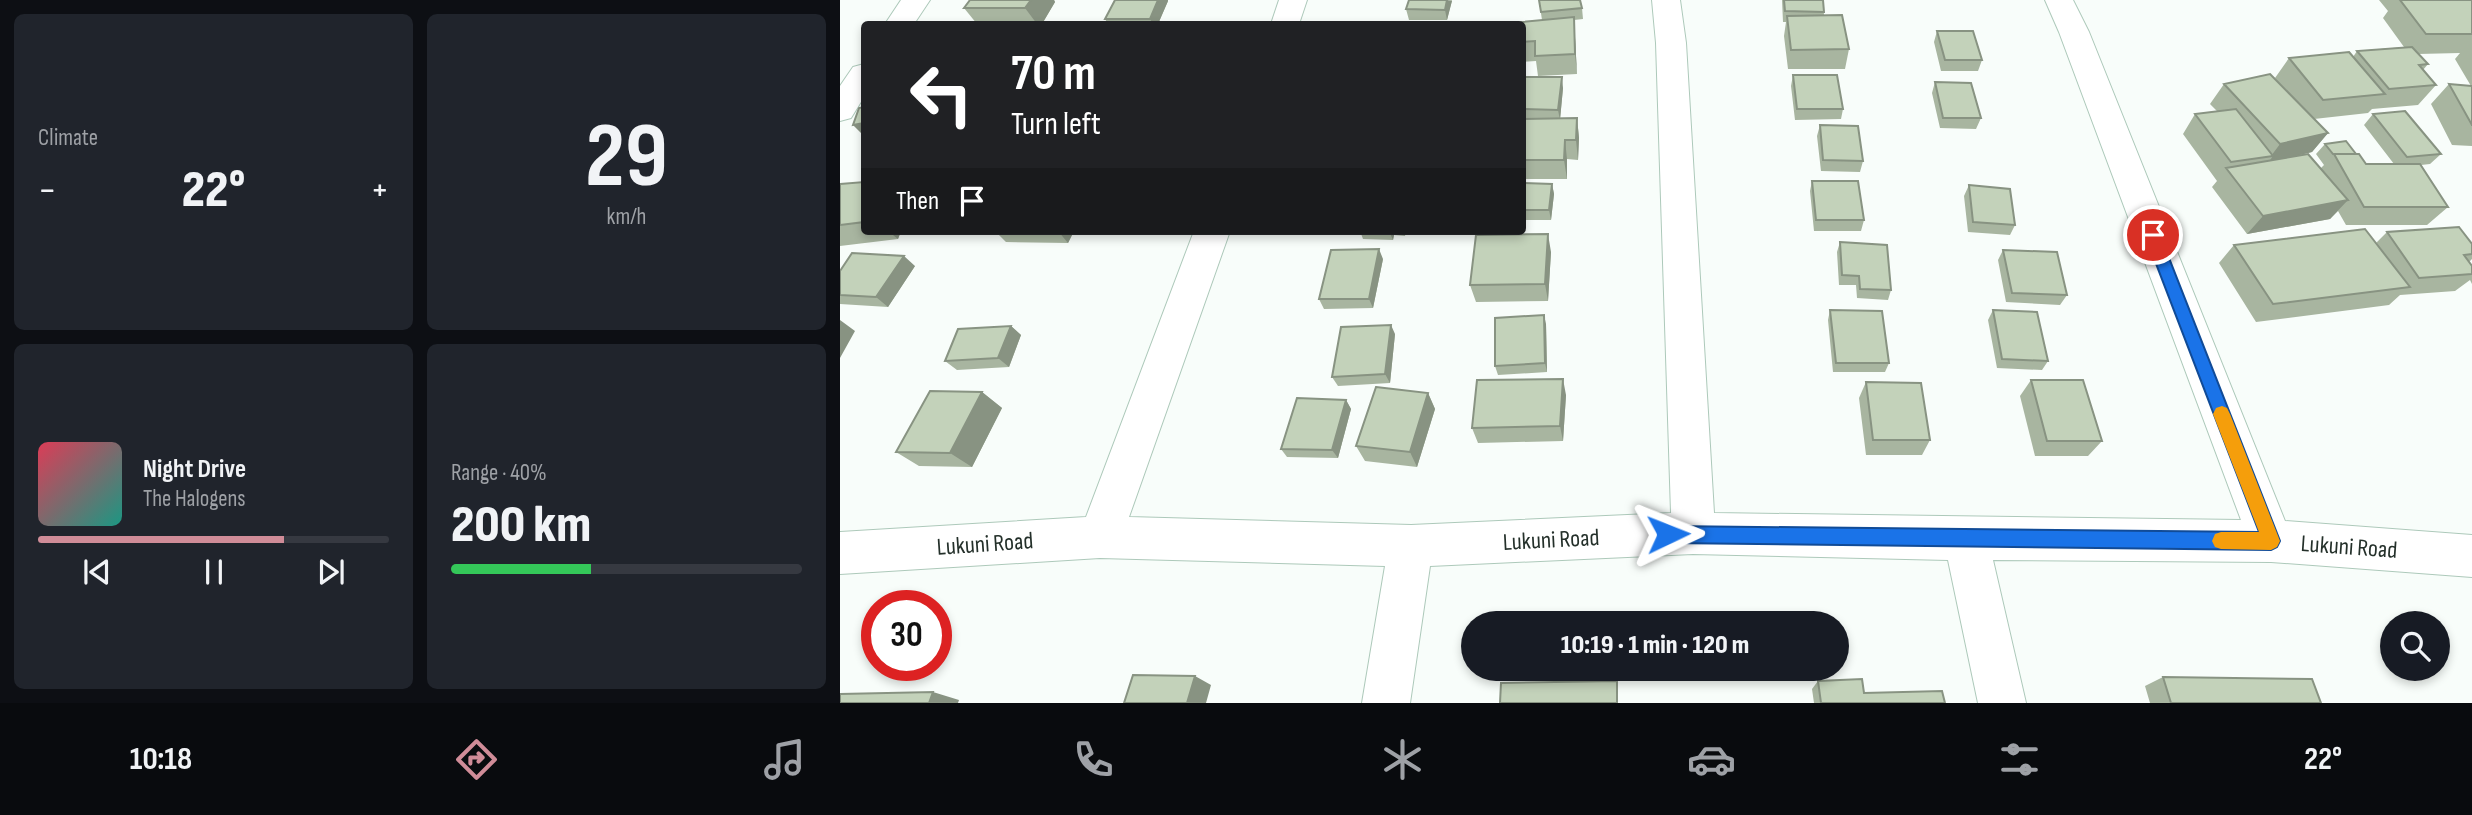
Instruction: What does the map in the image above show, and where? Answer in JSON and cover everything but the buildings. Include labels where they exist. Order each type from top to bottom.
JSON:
[{"type":"street","points":[[901,21],[916,0]]},
{"type":"street","points":[[1286,21],[1293,0]]},
{"type":"street","points":[[1666,0],[1672,71],[1693,533]]},
{"type":"street","points":[[2059,0],[2074,32],[2271,541]]},
{"type":"street","points":[[840,110],[861,78]]},
{"type":"street","points":[[1100,537],[1211,235]]},
{"type":"street","name":"Lukuni Road","points":[[840,553],[1100,537],[1411,546],[1693,533],[1966,539],[2271,541],[2472,556]]},
{"type":"street","points":[[1966,539],[2001,703]]},
{"type":"street","points":[[1386,703],[1411,546]]},
{"type":"slow traffic","points":[[2221,541],[2271,541],[2222,414]]},
{"type":"route","points":[[1668,534],[2271,541],[2153,235]]}]
